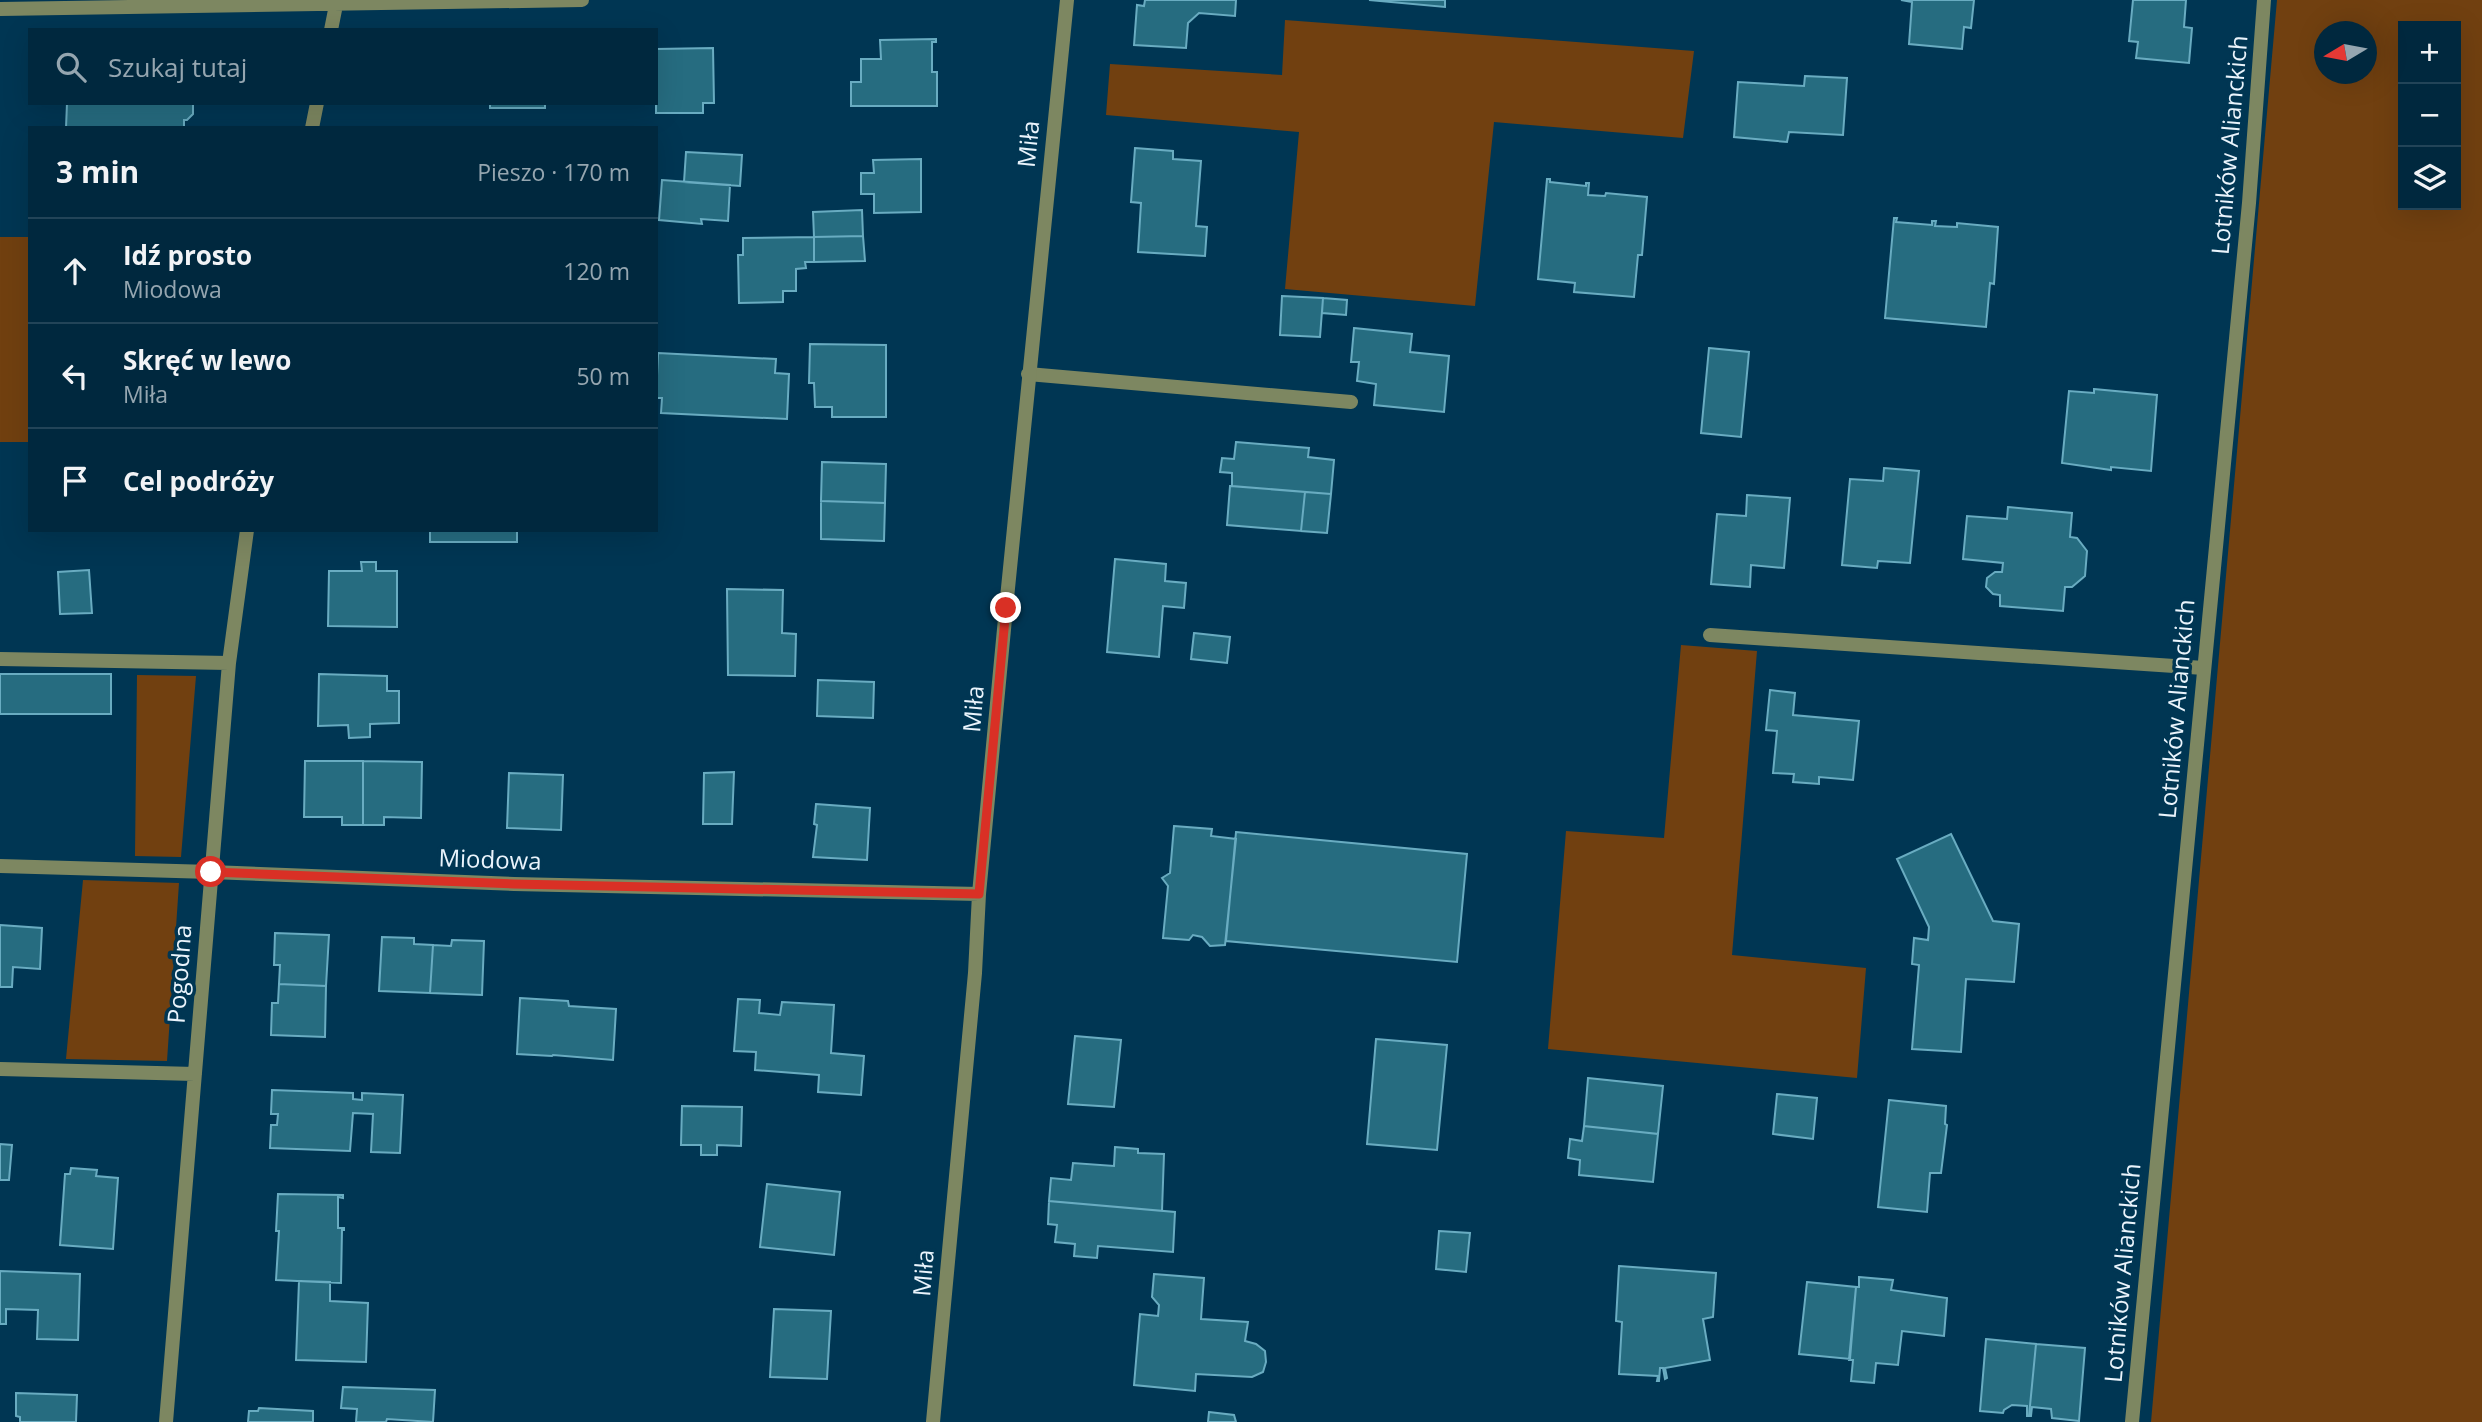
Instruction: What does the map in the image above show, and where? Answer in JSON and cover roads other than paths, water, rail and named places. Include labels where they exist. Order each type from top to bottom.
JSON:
[{"type":"street","points":[[0,9],[582,0]]},
{"type":"street","name":"Miła","points":[[933,1422],[1028,374],[1067,0]]},
{"type":"street","name":"Lotników Alianckich","points":[[2132,1422],[2249,203],[2264,0]]},
{"type":"street","points":[[331,28],[336,2]]},
{"type":"street","points":[[312,126],[317,105]]},
{"type":"street","points":[[1028,374],[1351,402]]},
{"type":"street","name":"Pogodna","points":[[166,1422],[229,663],[247,532]]},
{"type":"street","points":[[1710,635],[2204,668]]},
{"type":"street","points":[[0,659],[229,663]]},
{"type":"street","name":"Miodowa","points":[[0,866],[514,884],[979,894]]},
{"type":"street","points":[[0,1069],[195,1074]]}]
